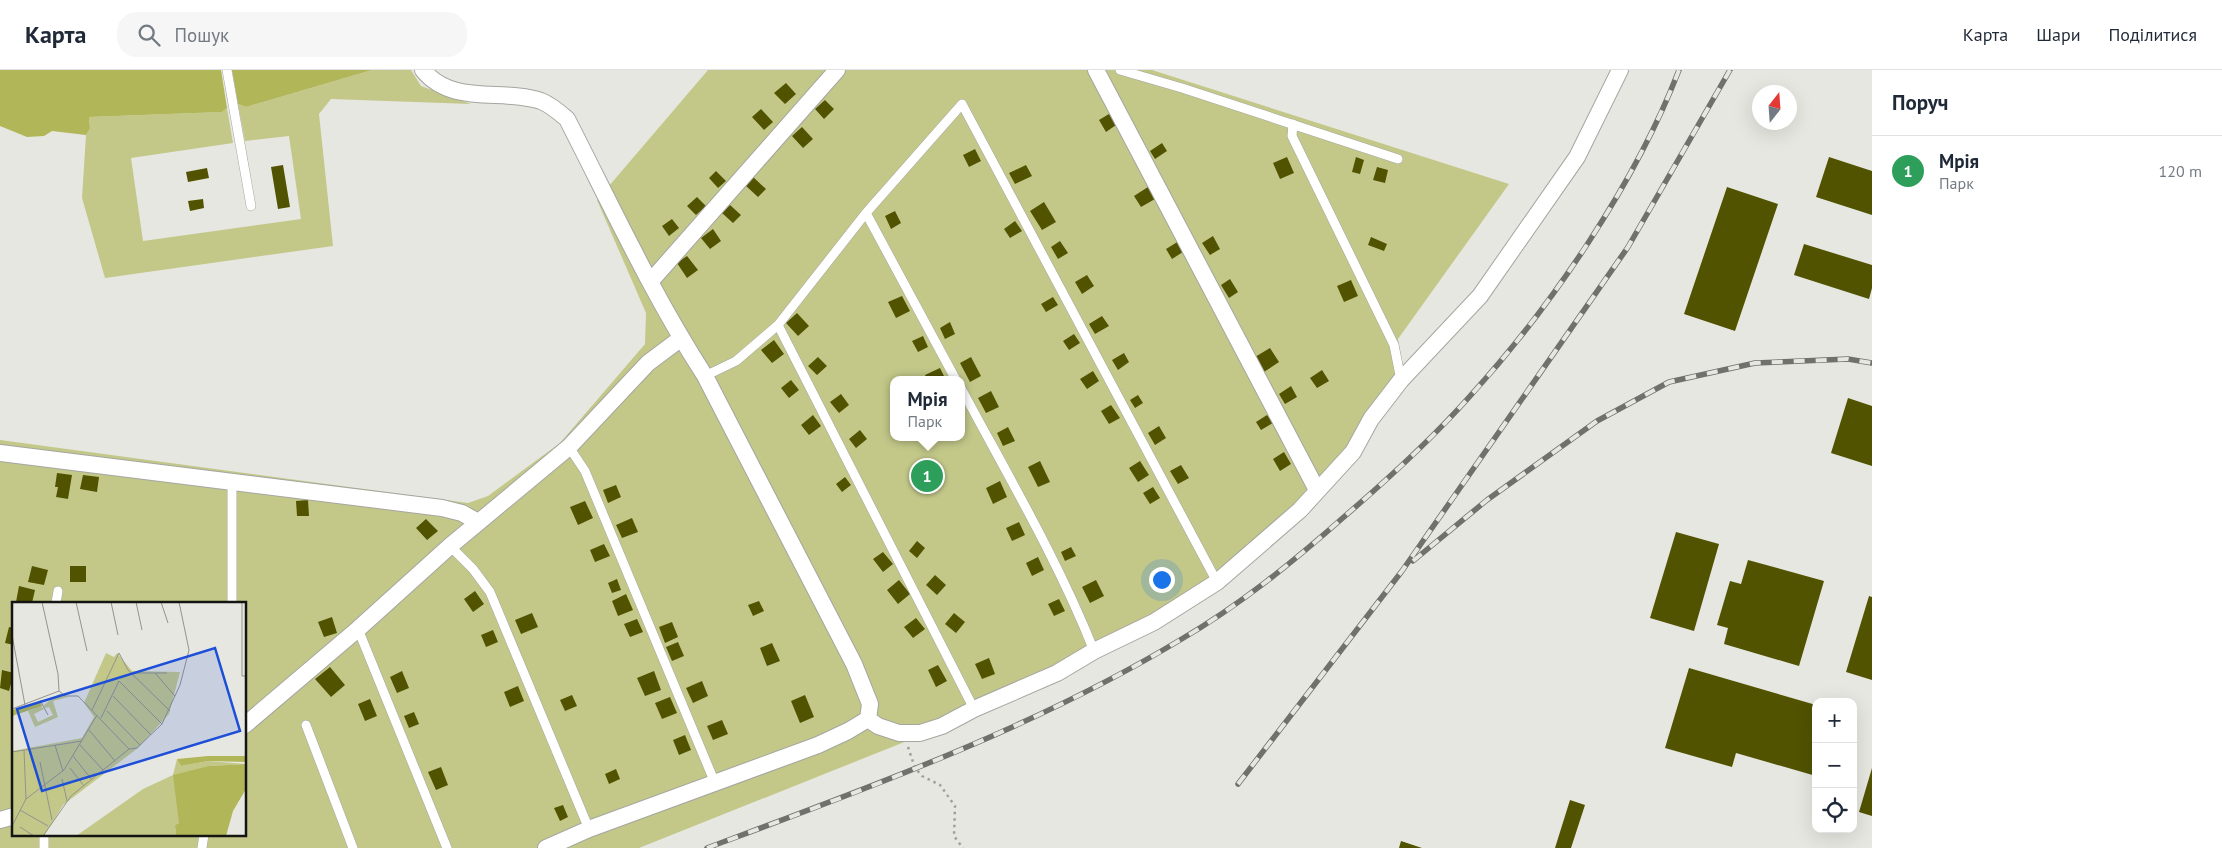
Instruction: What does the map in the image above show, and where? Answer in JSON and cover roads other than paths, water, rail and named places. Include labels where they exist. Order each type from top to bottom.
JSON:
[{"type":"street","points":[[423,70],[428,76],[448,88],[476,95],[526,98],[542,102],[567,119],[650,282],[680,338],[704,376],[854,664],[870,704],[868,719]]},
{"type":"street","points":[[650,282],[836,70]]},
{"type":"street","points":[[1096,70],[1317,490]]},
{"type":"street","points":[[868,719],[878,726],[899,732],[920,733],[942,726],[974,709],[1057,673],[1094,651],[1154,622],[1218,582],[1300,510],[1353,452],[1371,419],[1401,380],[1486,288],[1577,157],[1620,70]]},
{"type":"street","points":[[246,724],[358,629],[450,546],[569,447],[648,363],[680,338]]},
{"type":"street","points":[[0,452],[442,508],[462,513],[478,522]]},
{"type":"street","points":[[546,848],[589,829],[818,745],[868,719]]},
{"type":"lane","points":[[227,70],[251,206]]},
{"type":"lane","points":[[1120,70],[1182,88],[1398,159]]},
{"type":"lane","points":[[704,376],[736,361],[778,325],[866,213],[962,104],[1218,582]]},
{"type":"lane","points":[[1293,124],[1292,136],[1394,345],[1401,380]]},
{"type":"lane","points":[[866,213],[954,376]]},
{"type":"lane","points":[[778,325],[974,709]]},
{"type":"lane","points":[[965,395],[1033,522],[1083,623],[1094,651]]},
{"type":"lane","points":[[569,447],[585,471],[715,783]]},
{"type":"lane","points":[[232,482],[232,602]]},
{"type":"lane","points":[[450,546],[473,569],[490,592],[589,829]]},
{"type":"lane","points":[[56,602],[58,590]]},
{"type":"lane","points":[[358,629],[447,848]]},
{"type":"lane","points":[[306,725],[353,848]]},
{"type":"railway","points":[[707,848],[828,803],[948,755],[1066,702],[1124,672],[1202,627],[1245,598],[1286,566],[1394,473],[1426,442],[1471,395],[1532,322],[1561,283],[1616,199],[1640,156],[1679,70]]},
{"type":"railway","points":[[1238,784],[1402,571],[1628,247],[1730,70]]},
{"type":"railway","points":[[1413,561],[1487,500],[1597,421],[1669,382],[1755,363],[1848,359],[1872,363]]},
{"type":"place","name":"Мрія","points":[[927,476]]}]
